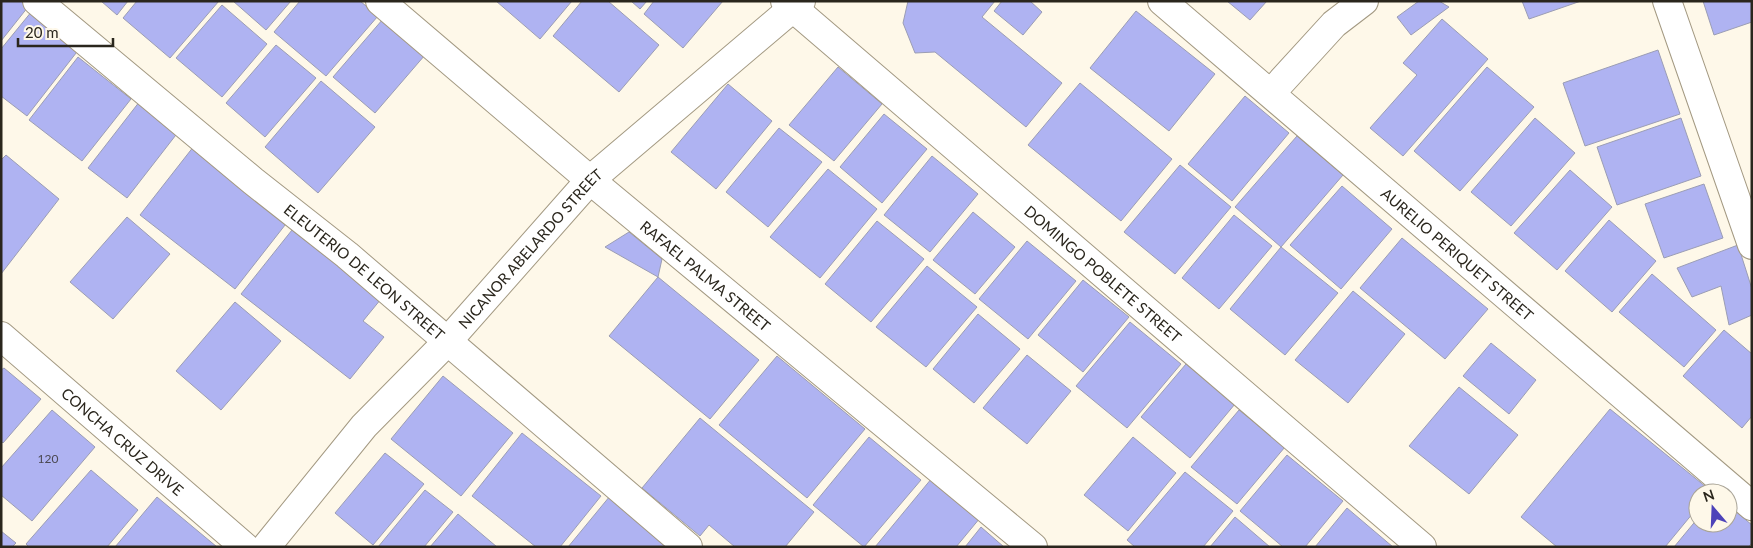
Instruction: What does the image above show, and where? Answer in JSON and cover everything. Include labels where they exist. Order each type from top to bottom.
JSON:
[{"type":"street","name":"ELEUTERIO DE LEON STREET","points":[[37,1],[253,181],[347,255],[446,342],[688,547]]},
{"type":"street","name":"RAFAEL PALMA STREET","points":[[380,1],[590,180],[1034,547]]},
{"type":"street","name":"AURELIO PERIQUET STREET","points":[[1162,1],[1750,499]]},
{"type":"street","points":[[1271,93],[1334,24],[1364,1]]},
{"type":"street","points":[[1667,1],[1752,245]]},
{"type":"street","name":"NICANOR ABELARDO STREET","points":[[266,547],[364,426],[446,342],[590,180],[793,3]]},
{"type":"street","name":"DOMINGO POBLETE STREET","points":[[793,3],[1422,547]]},
{"type":"street","name":"CONCHA CRUZ DRIVE","points":[[1,336],[245,547]]},
{"type":"building","points":[[1,1],[21,1],[28,7],[1,41]]},
{"type":"building","points":[[101,1],[128,1],[117,15]]},
{"type":"building","points":[[137,1],[219,1],[170,58],[123,18]]},
{"type":"building","points":[[233,1],[291,1],[266,30]]},
{"type":"building","points":[[300,1],[360,1],[378,16],[326,76],[274,32]]},
{"type":"building","points":[[496,1],[572,1],[540,39]]},
{"type":"building","points":[[582,1],[608,1],[659,45],[619,92],[553,36]]},
{"type":"building","points":[[631,1],[647,1],[640,9]]},
{"type":"building","points":[[654,1],[723,1],[683,48],[644,14]]},
{"type":"building","points":[[908,1],[995,1],[982,17],[1062,83],[1026,127],[935,52],[915,53],[903,23]]},
{"type":"building","points":[[1002,1],[1030,1],[1042,12],[1023,35],[994,11]]},
{"type":"building","points":[[1227,1],[1267,1],[1250,20]]},
{"type":"building","points":[[1419,1],[1439,1],[1449,7],[1411,35],[1397,17]]},
{"type":"building","points":[[1522,1],[1581,1],[1529,19]]},
{"type":"building","points":[[1703,1],[1752,1],[1752,22],[1714,35]]},
{"type":"building","points":[[222,5],[267,44],[222,97],[176,58]]},
{"type":"building","points":[[32,11],[80,48],[27,116],[1,96],[1,49]]},
{"type":"building","points":[[1136,11],[1215,74],[1169,131],[1090,68]]},
{"type":"building","points":[[383,19],[425,55],[375,113],[333,77]]},
{"type":"building","points":[[1442,19],[1488,59],[1403,156],[1370,128],[1417,75],[1403,63]]},
{"type":"building","points":[[276,45],[316,78],[265,137],[226,103]]},
{"type":"building","points":[[1658,50],[1680,114],[1585,146],[1563,83]]},
{"type":"building","points":[[78,57],[131,99],[82,161],[29,120]]},
{"type":"building","points":[[838,67],[882,104],[834,161],[789,125]]},
{"type":"building","points":[[1487,67],[1534,107],[1460,191],[1414,151]]},
{"type":"building","points":[[321,81],[375,127],[318,193],[265,147]]},
{"type":"building","points":[[1080,83],[1172,159],[1121,221],[1028,145]]},
{"type":"building","points":[[728,84],[772,121],[716,189],[671,152]]},
{"type":"building","points":[[1245,96],[1289,133],[1232,201],[1188,164]]},
{"type":"building","points":[[140,101],[179,131],[127,198],[88,168]]},
{"type":"building","points":[[884,114],[927,149],[882,203],[840,167]]},
{"type":"building","points":[[1535,118],[1575,153],[1511,226],[1471,192]]},
{"type":"building","points":[[1681,118],[1701,176],[1617,205],[1597,147]]},
{"type":"building","points":[[779,128],[822,162],[768,227],[726,192]]},
{"type":"building","points":[[1297,136],[1343,175],[1281,247],[1235,207]]},
{"type":"building","points":[[194,146],[289,220],[235,289],[140,215]]},
{"type":"building","points":[[6,155],[59,199],[1,274],[1,160]]},
{"type":"building","points":[[932,156],[978,194],[930,252],[884,215]]},
{"type":"building","points":[[1180,165],[1231,207],[1175,274],[1124,232]]},
{"type":"building","points":[[828,169],[877,209],[820,278],[770,237]]},
{"type":"building","points":[[1570,170],[1612,207],[1557,270],[1514,233]]},
{"type":"building","points":[[1704,184],[1723,238],[1664,258],[1645,204]]},
{"type":"building","points":[[1342,186],[1392,229],[1341,289],[1290,245]]},
{"type":"building","points":[[973,212],[1015,247],[975,294],[933,260]]},
{"type":"building","points":[[1234,215],[1272,246],[1219,309],[1182,278]]},
{"type":"building","points":[[127,217],[170,254],[113,319],[70,282]]},
{"type":"building","points":[[1609,220],[1656,261],[1612,312],[1565,271]]},
{"type":"building","points":[[877,221],[924,259],[871,322],[825,284]]},
{"type":"building","points":[[292,230],[381,299],[363,321],[384,337],[350,379],[241,294]]},
{"type":"building","points":[[629,232],[662,259],[658,277],[605,247]]},
{"type":"building","points":[[1402,238],[1488,309],[1445,359],[1360,288]]},
{"type":"building","points":[[1027,241],[1076,281],[1028,339],[979,299]]},
{"type":"building","points":[[1738,245],[1752,289],[1752,315],[1729,325],[1721,286],[1692,297],[1677,268]]},
{"type":"building","points":[[1281,247],[1338,293],[1285,355],[1230,309]]},
{"type":"building","points":[[927,266],[977,307],[926,367],[876,327]]},
{"type":"building","points":[[1652,274],[1716,330],[1684,367],[1619,312]]},
{"type":"building","points":[[658,277],[759,360],[710,419],[609,336]]},
{"type":"building","points":[[1083,280],[1129,317],[1083,372],[1038,335]]},
{"type":"building","points":[[1353,291],[1405,334],[1348,403],[1295,360]]},
{"type":"building","points":[[235,302],[281,341],[221,410],[176,371]]},
{"type":"building","points":[[978,314],[1020,349],[974,403],[933,369]]},
{"type":"building","points":[[1130,322],[1181,364],[1127,428],[1076,386]]},
{"type":"building","points":[[1724,330],[1752,354],[1752,416],[1742,428],[1683,376]]},
{"type":"building","points":[[1491,343],[1536,380],[1509,414],[1463,376]]},
{"type":"building","points":[[1027,355],[1071,391],[1027,444],[983,408]]},
{"type":"building","points":[[777,356],[865,429],[807,498],[719,425]]},
{"type":"building","points":[[1186,364],[1235,404],[1190,458],[1141,417]]},
{"type":"building","points":[[4,368],[41,399],[3,443],[1,441],[1,370]]},
{"type":"building","points":[[443,376],[513,433],[461,496],[391,439]]},
{"type":"building","points":[[1459,387],[1518,435],[1469,494],[1409,446]]},
{"type":"building","points":[[1610,409],[1701,483],[1688,483],[1688,519],[1665,547],[1557,547],[1521,517]]},
{"type":"building","points":[[52,410],[95,447],[32,521],[1,495],[1,468]]},
{"type":"building","points":[[1239,410],[1285,447],[1237,504],[1191,467]]},
{"type":"building","points":[[700,418],[814,512],[785,547],[735,547],[709,525],[700,536],[642,488]]},
{"type":"building","points":[[522,433],[601,496],[560,547],[536,547],[472,496]]},
{"type":"building","points":[[869,437],[921,480],[864,547],[813,505]]},
{"type":"building","points":[[1133,437],[1176,473],[1128,531],[1084,495]]},
{"type":"building","points":[[385,453],[424,484],[373,545],[335,513]]},
{"type":"building","points":[[1287,455],[1343,501],[1305,547],[1283,547],[1240,511]]},
{"type":"building","points":[[91,470],[138,510],[107,547],[29,547],[26,544]]},
{"type":"building","points":[[1185,472],[1233,511],[1203,547],[1135,547],[1127,540]]},
{"type":"building","points":[[932,478],[980,518],[956,547],[875,547]]},
{"type":"building","points":[[425,490],[453,512],[424,547],[378,547]]},
{"type":"building","points":[[610,496],[667,547],[568,547]]},
{"type":"building","points":[[157,497],[217,547],[115,547]]},
{"type":"building","points":[[1347,508],[1393,547],[1315,547]]},
{"type":"building","points":[[1738,513],[1752,525],[1752,543],[1748,547],[1674,547],[1688,530],[1688,533],[1738,533]]},
{"type":"building","points":[[458,514],[497,547],[430,547]]},
{"type":"building","points":[[1235,517],[1270,547],[1210,547]]},
{"type":"building","points":[[981,527],[1004,547],[965,547]]},
{"type":"building","points":[[1,531],[16,543],[12,547],[1,547]]}]
